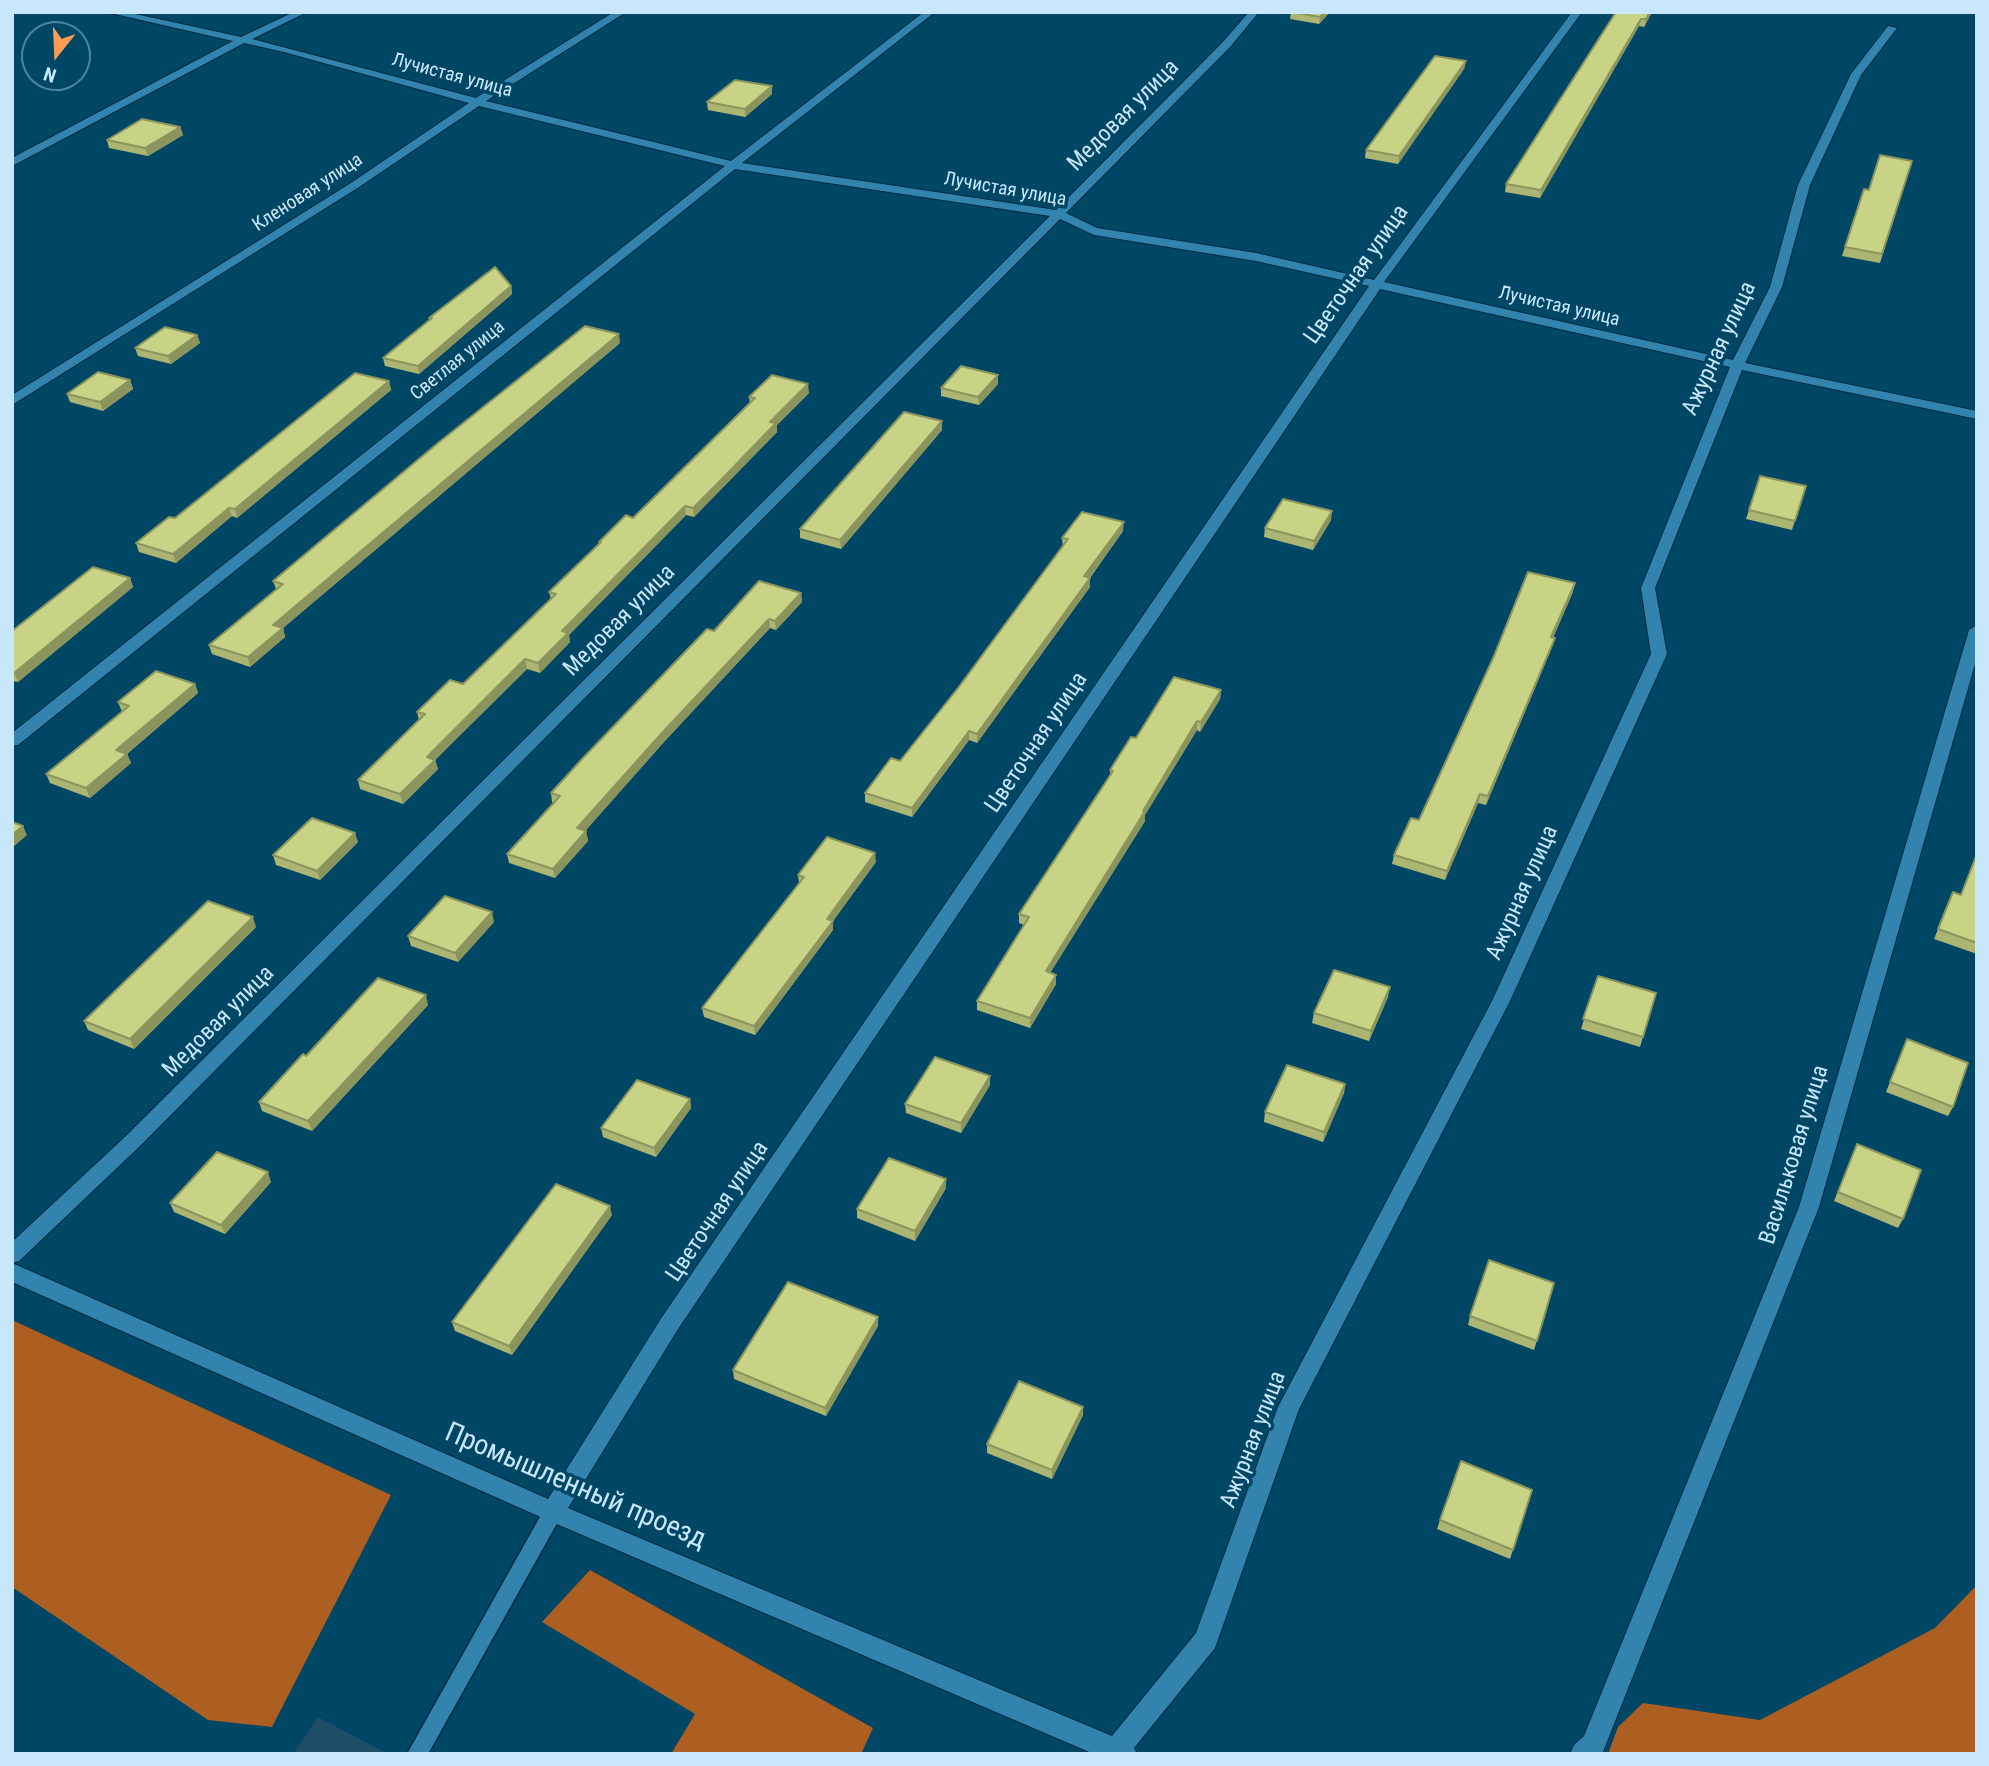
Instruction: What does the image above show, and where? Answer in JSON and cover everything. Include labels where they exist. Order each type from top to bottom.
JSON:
[{"type":"street","name":"Лучистая улица","points":[[111,12],[286,48],[477,102],[733,165],[1059,214],[1094,231],[1256,257],[1737,365],[1977,415]]},
{"type":"street","points":[[12,163],[242,40],[302,12]]},
{"type":"street","name":"Кленовая улица","points":[[12,401],[355,185],[477,102],[621,12]]},
{"type":"street","name":"Светлая улица","points":[[12,741],[733,165],[930,12]]},
{"type":"street","name":"Медовая улица","points":[[12,1255],[133,1141],[1059,214],[1226,45],[1254,12]]},
{"type":"street","name":"Цветочная улица","points":[[552,1512],[670,1323],[1378,283],[1577,12]]},
{"type":"street","name":"Ажурная улица","points":[[1120,1752],[1206,1640],[1289,1407],[1501,1002],[1658,654],[1648,588],[1680,500],[1737,365],[1776,288],[1804,185],[1856,74],[1892,27]]},
{"type":"street","name":"Васильковая улица","points":[[1583,1754],[1593,1745],[1810,1207],[1866,1004],[1977,630]]},
{"type":"street","name":"Промышленный проезд","points":[[12,1272],[552,1512],[1120,1752]]},
{"type":"lane","points":[[416,1754],[552,1512]]},
{"type":"shaded area","points":[[12,1320],[391,1495],[272,1727],[208,1720],[12,1587]]},
{"type":"shaded area","points":[[590,1570],[873,1728],[861,1754],[671,1754],[695,1714],[542,1622]]},
{"type":"shaded area","points":[[1977,1585],[1977,1754],[1608,1754],[1618,1727],[1643,1703],[1760,1720],[1935,1628]]},
{"type":"shaded area","points":[[318,1717],[388,1754],[293,1754]]},
{"type":"building","points":[[1292,12],[1324,12],[1320,17]]},
{"type":"building","points":[[1616,12],[1650,12],[1646,19],[1641,19],[1541,190],[1506,184]]},
{"type":"building","points":[[1435,56],[1466,61],[1399,156],[1366,150]]},
{"type":"building","points":[[735,80],[772,86],[745,109],[707,102]]},
{"type":"building","points":[[142,119],[180,127],[145,148],[107,140]]},
{"type":"building","points":[[1880,155],[1912,161],[1882,254],[1845,247],[1864,189],[1869,190]]},
{"type":"building","points":[[495,267],[511,286],[418,366],[383,358],[432,318],[429,318]]},
{"type":"building","points":[[585,326],[619,334],[273,625],[283,628],[248,657],[209,645],[283,584],[273,581],[438,443]]},
{"type":"building","points":[[165,327],[197,335],[168,356],[135,348]]},
{"type":"building","points":[[961,366],[998,375],[978,397],[941,388]]},
{"type":"building","points":[[98,372],[130,380],[100,402],[67,394]]},
{"type":"building","points":[[355,373],[389,381],[235,509],[229,508],[173,554],[136,543],[169,517],[175,518]]},
{"type":"building","points":[[772,375],[808,384],[770,422],[776,423],[718,483],[693,508],[685,506],[562,631],[568,633],[538,663],[525,659],[427,757],[435,760],[400,794],[358,780],[425,714],[417,712],[450,680],[463,684],[556,594],[549,592],[626,515],[633,518],[755,398],[749,397]]},
{"type":"building","points":[[904,412],[942,421],[840,540],[800,529]]},
{"type":"building","points":[[1760,476],[1806,486],[1795,521],[1749,510]]},
{"type":"building","points":[[1283,499],[1332,511],[1314,541],[1265,528]]},
{"type":"building","points":[[1082,512],[1124,522],[1084,576],[1090,578],[977,734],[969,731],[912,808],[865,793],[891,758],[900,761],[958,688],[1068,539],[1062,538]]},
{"type":"building","points":[[93,567],[130,578],[12,673],[12,631]]},
{"type":"building","points":[[1528,572],[1575,583],[1551,637],[1555,638],[1488,796],[1480,794],[1447,871],[1394,855],[1411,818],[1419,820],[1494,656]]},
{"type":"building","points":[[759,581],[801,593],[775,621],[769,619],[661,734],[577,828],[586,831],[553,869],[507,854],[560,796],[551,793],[583,758],[707,629],[714,631]]},
{"type":"building","points":[[156,671],[195,684],[116,750],[127,754],[86,788],[46,774],[129,706],[118,702]]},
{"type":"building","points":[[1174,677],[1221,690],[1201,722],[1197,721],[1046,971],[1056,975],[1030,1018],[977,1001],[1029,917],[1019,914],[1113,771],[1110,770],[1131,737],[1136,738]]},
{"type":"building","points":[[312,818],[355,833],[317,871],[273,855]]},
{"type":"building","points":[[12,822],[23,826],[12,835]]},
{"type":"building","points":[[827,837],[875,853],[827,919],[833,921],[754,1026],[702,1008],[804,877],[798,875]]},
{"type":"building","points":[[1977,854],[1977,943],[1938,929],[1953,892],[1961,895]]},
{"type":"building","points":[[445,896],[492,912],[455,953],[408,936]]},
{"type":"building","points":[[208,901],[253,917],[130,1039],[84,1021]]},
{"type":"building","points":[[1334,970],[1390,987],[1371,1031],[1314,1013]]},
{"type":"building","points":[[1598,976],[1656,993],[1643,1037],[1583,1019]]},
{"type":"building","points":[[378,978],[426,995],[308,1121],[259,1102],[303,1054],[306,1056]]},
{"type":"building","points":[[1907,1039],[1968,1063],[1953,1107],[1890,1082]]},
{"type":"building","points":[[935,1057],[990,1076],[961,1123],[905,1104]]},
{"type":"building","points":[[1287,1065],[1345,1084],[1324,1132],[1265,1112]]},
{"type":"building","points":[[637,1080],[690,1099],[654,1148],[601,1128]]},
{"type":"building","points":[[1857,1144],[1921,1170],[1903,1219],[1838,1192]]},
{"type":"building","points":[[217,1152],[268,1172],[221,1225],[170,1203]]},
{"type":"building","points":[[889,1158],[946,1179],[915,1231],[857,1209]]},
{"type":"building","points":[[556,1184],[610,1206],[509,1346],[452,1322]]},
{"type":"building","points":[[1489,1260],[1554,1283],[1537,1341],[1470,1316]]},
{"type":"building","points":[[788,1282],[878,1317],[825,1408],[733,1370]]},
{"type":"building","points":[[1019,1381],[1083,1407],[1052,1470],[987,1444]]},
{"type":"building","points":[[1461,1461],[1532,1490],[1513,1550],[1440,1520]]}]
